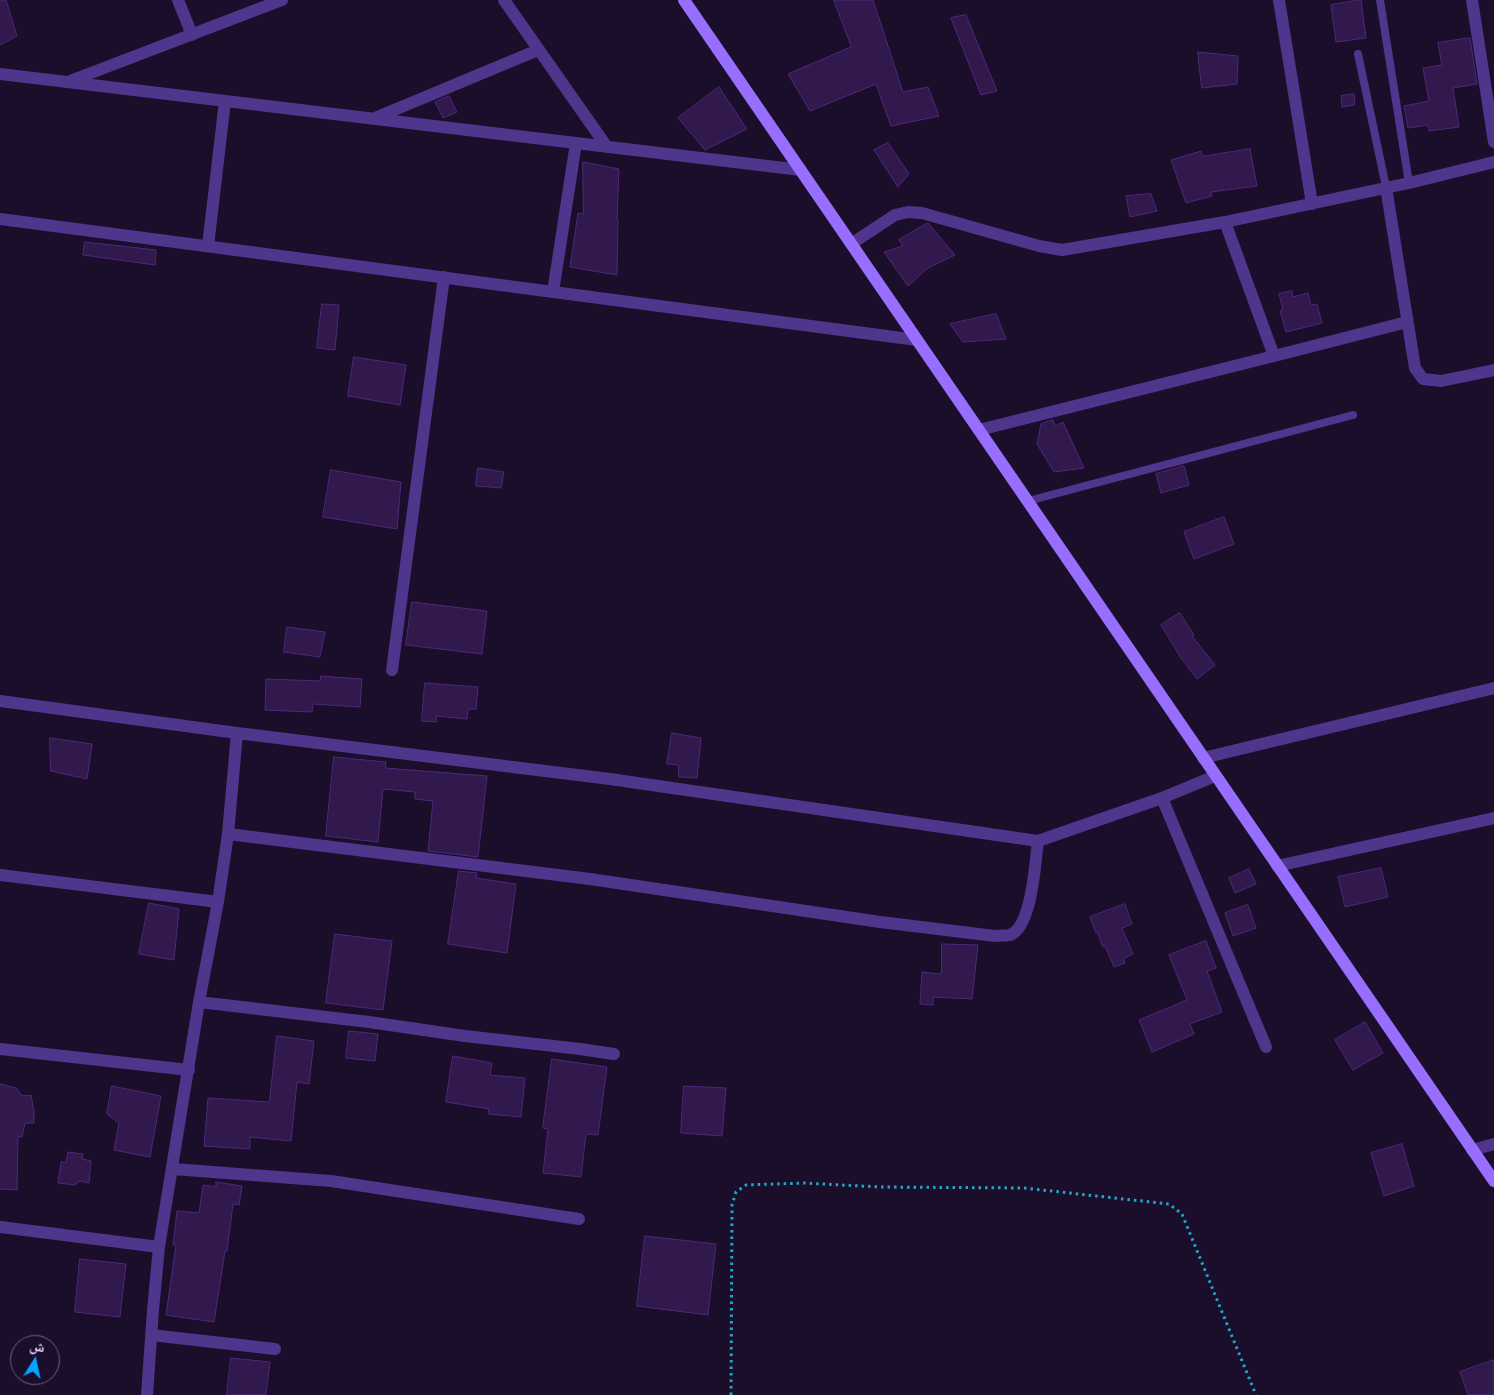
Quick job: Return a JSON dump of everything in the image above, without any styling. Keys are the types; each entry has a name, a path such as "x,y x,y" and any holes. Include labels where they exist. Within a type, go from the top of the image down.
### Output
{"main road":[{"path":"684,0 1494,1181"}],"street":[{"path":"178,0 192,35"},
{"path":"68,82 282,0"},
{"path":"504,0 607,147"},
{"path":"1279,0 1312,204"},
{"path":"1472,0 1494,142"},
{"path":"373,119 538,50"},
{"path":"0,74 801,170"},
{"path":"208,246 225,101"},
{"path":"553,292 576,143"},
{"path":"851,244 895,215 908,212 922,213 1039,246 1062,250 1225,222 1409,183 1494,162"},
{"path":"1386,187 1415,368 1423,379 1441,381 1494,370"},
{"path":"0,219 917,340"},
{"path":"1225,222 1274,356"},
{"path":"392,670 444,277"},
{"path":"979,430 1407,322"},
{"path":"1203,758 1494,688"},
{"path":"0,700 237,733 610,779 1038,841 1162,798 1215,776"},
{"path":"147,1395 159,1247 199,1002 218,902 228,834 237,733"},
{"path":"1162,798 1266,1046"},
{"path":"1277,866 1494,818"},
{"path":"228,834 590,879 880,922 995,936 1010,935 1021,927 1030,899 1038,841"},
{"path":"0,875 218,902"},
{"path":"199,1002 614,1054"},
{"path":"0,1049 188,1070"},
{"path":"1472,1150 1494,1144"},
{"path":"172,1169 331,1181 579,1219"},
{"path":"0,1227 159,1247"},
{"path":"151,1335 275,1349"}],"lane":[{"path":"1380,0 1409,183"},
{"path":"1358,54 1386,187"},
{"path":"1028,501 1352,415"}],"path":[{"path":"731,1395 732,1205 736,1192 746,1185 804,1183 1024,1188 1169,1204 1182,1214 1256,1395"}],"building":[{"path":"0,0 6,0 17,36 0,45"},
{"path":"834,0 873,0 903,92 928,87 939,116 891,126 876,84 810,111 788,74 851,47"},
{"path":"1361,0 1366,38 1336,42 1331,5"},
{"path":"966,15 997,91 981,95 951,18"},
{"path":"1470,38 1477,84 1453,88 1459,127 1429,131 1428,125 1408,128 1404,106 1429,101 1423,68 1442,65 1438,43"},
{"path":"1198,52 1238,56 1237,84 1202,88"},
{"path":"719,87 747,129 705,150 678,118"},
{"path":"1354,94 1355,105 1342,107 1341,96"},
{"path":"449,96 457,112 443,118 435,102"},
{"path":"888,143 909,174 898,187 874,150"},
{"path":"1250,149 1257,186 1211,192 1212,196 1186,203 1171,160 1201,151 1202,156"},
{"path":"583,162 619,169 617,275 570,267 578,213 583,214"},
{"path":"1151,194 1157,211 1130,217 1126,196"},
{"path":"928,223 955,255 928,268 908,286 884,252 903,246 899,240"},
{"path":"85,242 156,250 155,265 83,255"},
{"path":"1292,291 1293,297 1308,293 1311,305 1317,304 1322,323 1286,332 1280,311 1283,310 1279,294"},
{"path":"322,304 339,305 335,350 317,348"},
{"path":"996,314 1006,339 963,342 950,324"},
{"path":"354,357 406,365 400,405 348,396"},
{"path":"1053,420 1055,426 1063,422 1084,468 1054,472 1037,444 1041,424"},
{"path":"1184,466 1189,485 1161,493 1156,474"},
{"path":"478,468 504,472 501,488 476,486"},
{"path":"331,470 401,482 397,529 323,517"},
{"path":"1224,517 1234,544 1194,559 1184,532"},
{"path":"412,602 487,611 482,654 406,645"},
{"path":"1180,613 1194,635 1192,636 1215,665 1197,679 1181,658 1161,625"},
{"path":"287,627 325,632 320,657 284,652"},
{"path":"321,676 362,679 360,707 313,704 312,712 265,710 266,679 320,681"},
{"path":"425,683 478,687 476,709 468,709 467,719 436,716 436,722 422,721"},
{"path":"672,733 701,738 697,778 679,777 678,765 667,764"},
{"path":"50,738 92,744 87,779 51,771"},
{"path":"334,757 386,762 385,768 487,776 478,857 428,851 433,801 415,799 415,792 383,789 378,842 326,836"},
{"path":"1381,868 1388,897 1345,907 1338,877"},
{"path":"1249,869 1256,884 1235,893 1229,878"},
{"path":"459,871 477,873 476,878 516,884 507,953 448,944"},
{"path":"149,903 179,909 174,960 139,954"},
{"path":"1125,904 1132,924 1122,928 1133,954 1123,959 1125,963 1114,967 1105,946 1103,947 1096,933 1090,917"},
{"path":"1248,905 1256,928 1233,936 1225,913"},
{"path":"335,934 392,941 383,1010 326,1003"},
{"path":"1206,941 1216,968 1207,971 1222,1012 1190,1024 1194,1034 1152,1052 1139,1020 1187,1000 1169,955"},
{"path":"942,944 978,945 972,999 933,997 933,1005 920,1004 922,972 941,974"},
{"path":"1365,1022 1383,1053 1353,1070 1335,1040"},
{"path":"349,1031 378,1034 375,1061 346,1058"},
{"path":"277,1036 314,1041 309,1084 297,1082 291,1141 250,1137 250,1149 204,1146 208,1098 269,1102"},
{"path":"453,1056 492,1063 490,1075 525,1078 521,1117 488,1114 489,1109 446,1102"},
{"path":"552,1059 607,1067 598,1135 586,1134 581,1177 543,1173 548,1129 543,1128"},
{"path":"0,1084 16,1088 22,1096 31,1095 34,1111 34,1123 25,1123 22,1137 18,1136 17,1190 0,1189"},
{"path":"112,1086 161,1096 150,1157 114,1150 119,1123 107,1114"},
{"path":"684,1086 726,1088 722,1136 681,1133"},
{"path":"1402,1144 1414,1186 1384,1196 1371,1153"},
{"path":"68,1152 83,1154 82,1159 91,1161 89,1183 80,1181 75,1185 58,1183 61,1162 66,1162"},
{"path":"216,1182 242,1186 239,1205 233,1204 227,1251 225,1251 214,1322 166,1315 176,1245 173,1245 177,1211 199,1213 203,1185 216,1187"},
{"path":"645,1236 716,1244 708,1315 637,1306"},
{"path":"80,1259 126,1264 120,1317 75,1312"},
{"path":"231,1358 270,1362 266,1395 227,1395"},
{"path":"1494,1360 1494,1395 1468,1395 1460,1372"}]}
